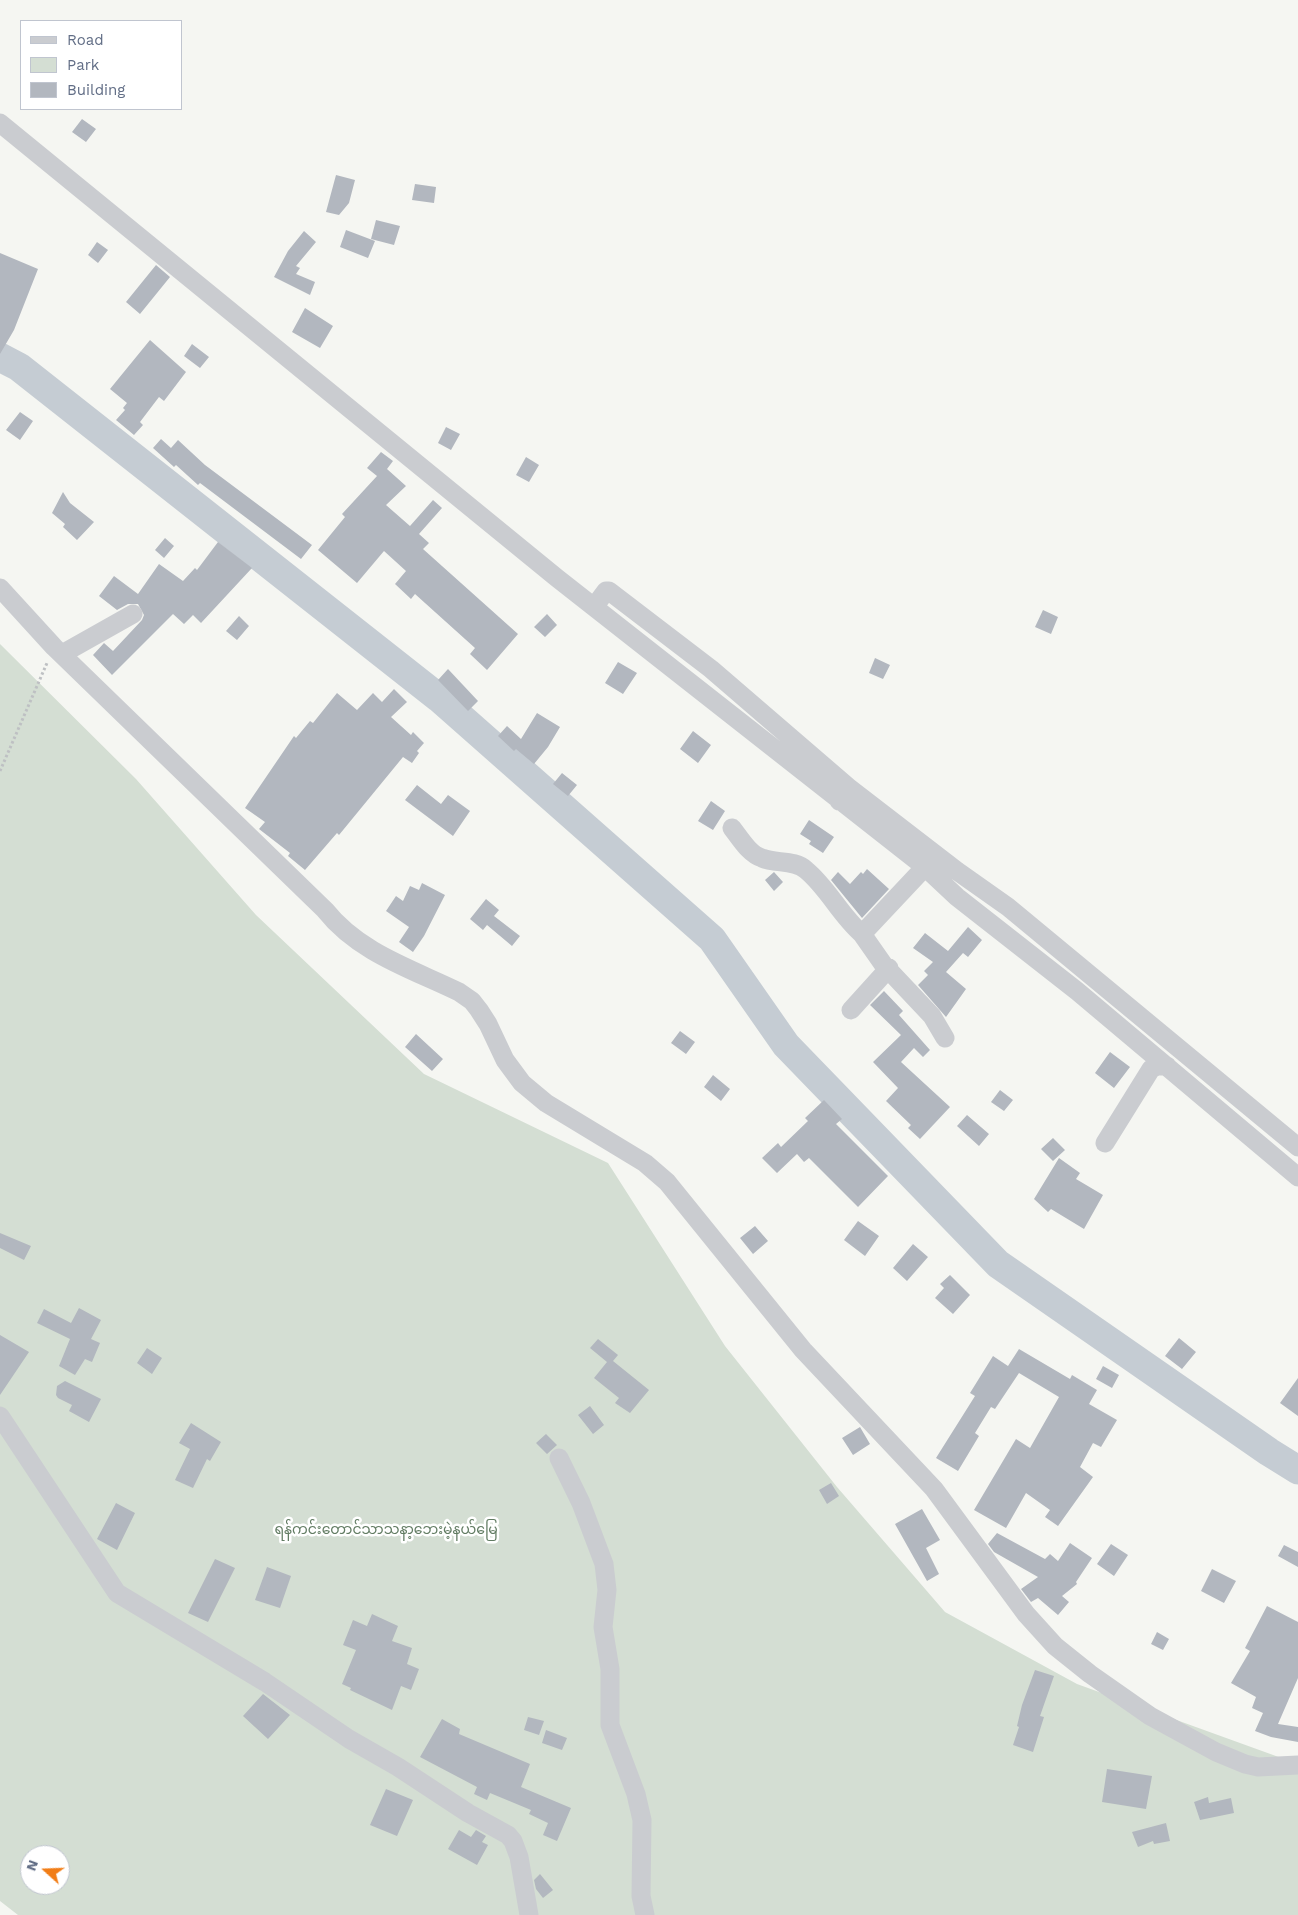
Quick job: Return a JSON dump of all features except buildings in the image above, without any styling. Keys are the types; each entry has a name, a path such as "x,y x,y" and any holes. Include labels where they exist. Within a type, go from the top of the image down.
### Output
{"street":[{"path":"0,124 599,601 952,879 1077,991 1298,1177"},
{"path":"0,588 58,651 325,910 345,933 370,950 460,992 472,1001 488,1024 505,1060 522,1083 546,1103 654,1170 803,1350 934,1489 1026,1614 1056,1646 1090,1674 1150,1716 1216,1752 1245,1764 1258,1767 1298,1765"},
{"path":"58,651 133,614"},
{"path":"844,795 925,867 1008,907 1298,1147"},
{"path":"732,828 747,847 762,859 800,866 806,870 849,922 862,934 883,964 889,968 932,1016 945,1038"},
{"path":"862,934 925,867"},
{"path":"851,1010 889,968"},
{"path":"1105,1142 1152,1069 1157,1066 1167,1066"},
{"path":"0,1416 117,1593 265,1682 348,1739 398,1768 468,1813 508,1835 513,1841 519,1858 529,1915"},
{"path":"559,1458 581,1503 606,1571 607,1590 603,1627 610,1663 610,1724 640,1809 642,1833 641,1896 645,1915"}],"path":[{"path":"0,771 58,651"}],"green space":[{"name":"ရန်ကင်းတောင်သာသနာ့ဘေးမဲ့နယ်မြေ","path":"0,644 136,779 256,915 424,1074 608,1163 725,1346 837,1487 945,1612 1077,1684 1298,1764 1298,1915 18,1915 0,1901"}],"waterway":[{"path":"0,357 19,367 439,698 712,939 786,1045 998,1264 1269,1452 1298,1470"}]}
